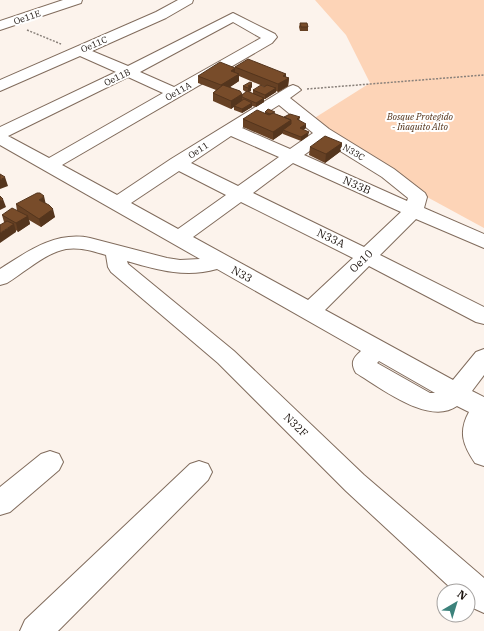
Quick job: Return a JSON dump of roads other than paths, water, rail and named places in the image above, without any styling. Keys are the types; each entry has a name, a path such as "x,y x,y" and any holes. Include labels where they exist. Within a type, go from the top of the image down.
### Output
{"street":[{"name":"Oe11E","path":"0,26 76,0"},
{"name":"Oe11C","path":"0,86 161,15 187,0"},
{"name":"Oe11B","path":"0,133 128,72 233,18"},
{"name":"Oe11A","path":"49,165 269,39 270,37 233,18"},
{"path":"79,50 176,93"},
{"name":"Oe11","path":"118,203 286,94"},
{"name":"N33C","path":"286,94 323,134 388,173 418,196 414,210"},
{"name":"N33B","path":"230,129 484,242"},
{"path":"179,238 323,134"},
{"name":"N33","path":"0,138 377,350 364,362 364,367 424,401 439,403 449,399 455,393"},
{"name":"N33A","path":"177,164 366,256 484,316"},
{"name":"Oe10","path":"309,312 414,210"},
{"path":"0,278 46,250 64,243 89,243 177,267 203,266 219,261"},
{"name":"N32F","path":"115,251 118,267 226,357 355,482 484,598"},
{"path":"484,358 455,393 484,410 477,421 475,428 478,445 484,455"},
{"path":"0,503 50,462"},
{"path":"36,631 199,472"}],"park label":[{"name":"Bosque Protegido - Iñaquito Alto","path":"420,122"}]}
